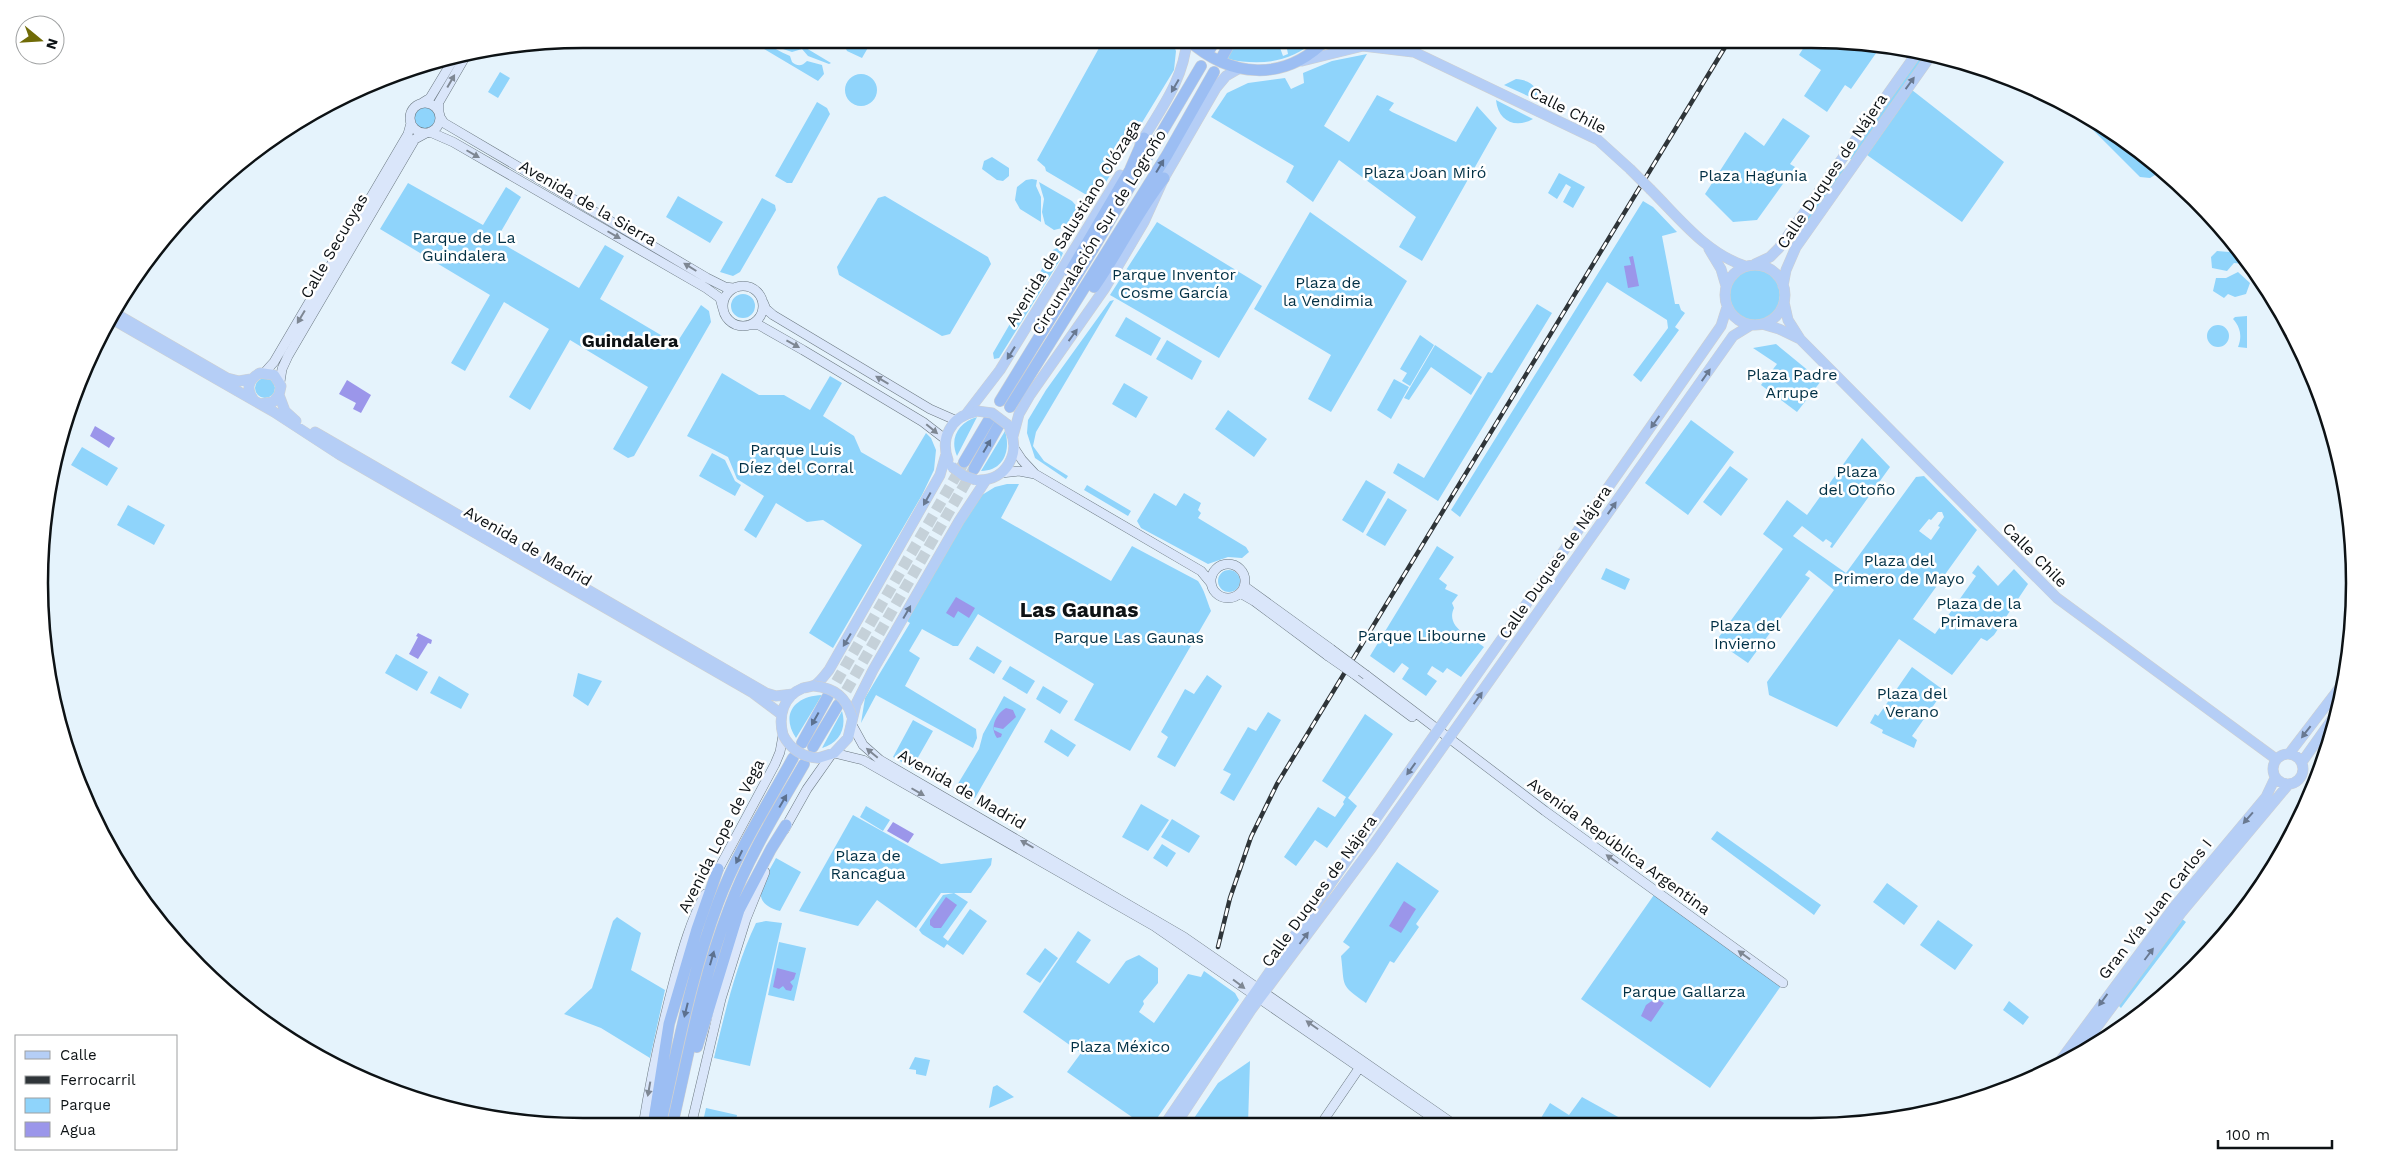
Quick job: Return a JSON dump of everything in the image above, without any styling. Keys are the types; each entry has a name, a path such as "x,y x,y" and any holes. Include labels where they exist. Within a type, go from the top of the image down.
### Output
{"highway":[{"path":"1198,48 1212,59 1238,69 1273,69 1296,62 1316,48"},
{"path":"1222,57 1227,48"},
{"name":"Circunvalación Sur de Logroño","path":"1144,138 1130,170 998,400 1093,249 1201,66"},
{"name":"Circunvalación Sur de Logroño","path":"1010,407 1167,155 1214,72"},
{"path":"1065,320 1088,295 1108,268 1151,195 1164,178"},
{"path":"975,473 999,422"},
{"path":"802,743 828,696"},
{"path":"816,753 838,705"},
{"path":"662,1118 700,953 719,901 744,846 793,758"},
{"path":"674,1118 712,956 729,908 743,874 804,764"},
{"path":"674,1118 739,910 771,849 786,826"},
{"path":"654,1118 669,1024 697,929 718,870"}],"main road":[{"name":"Avenida de Salustiano Olózaga","path":"972,412 1000,370 1179,79 1186,48"},
{"name":"Calle Chile","path":"1296,62 1355,48"},
{"name":"Calle Chile","path":"1380,48 1414,52"},
{"name":"Calle Chile","path":"1408,48 1598,140 1708,246 1728,260 1750,265"},
{"name":"Calle Duques de Nájera","path":"1750,265 1770,257 1779,248 1914,58"},
{"name":"Calle Duques de Nájera","path":"1784,286 1786,270 1796,247 1927,61"},
{"path":"450,65 430,98 414,108 411,113 411,123 417,131 428,133 438,126 439,102 462,62"},
{"path":"1001,473 1010,462 1014,448 1013,436 1019,414 1030,395 1100,295 1144,222 1164,178 1216,88 1226,76 1238,69"},
{"path":"422,103 432,104 439,114"},
{"name":"Avenida de la Sierra","path":"439,114 444,123 624,227 707,278 725,287 733,288"},
{"name":"Calle Secuoyas","path":"265,372 274,362 371,199 408,134 411,123"},
{"name":"Avenida de la Sierra","path":"428,133 447,139 709,290 720,298 723,309"},
{"name":"Calle Secuoyas","path":"280,382 282,369 288,356 366,220 415,139 428,133"},
{"name":"Calle Chile","path":"1708,246 1721,269 1726,286"},
{"path":"1750,265 1773,271 1784,286 1784,302 1777,315 1756,324 1739,321 1727,307 1724,296 1726,286 1732,274 1750,265"},
{"path":"945,439 923,422 759,325 734,324 725,315 723,309 724,297 733,288 740,286 752,288 757,291 766,309 773,315 930,409 956,420"},
{"path":"750,325 762,313 763,302"},
{"name":"Calle Chile","path":"1784,302 1788,320 1800,339 2056,598 2276,760"},
{"name":"Calle Duques de Nájera","path":"1262,994 1439,730 1717,332 1724,319 1727,307"},
{"path":"119,315 227,378 251,379 265,372 274,375 280,382 279,395 273,402 256,402 248,389 251,379"},
{"name":"Avenida de Madrid","path":"116,321 256,402 340,455 753,693 781,714"},
{"name":"Calle Chile","path":"1756,324 1779,329 1800,339"},
{"name":"Calle Duques de Nájera","path":"1262,994 1450,737 1733,336 1756,324"},
{"name":"Avenida de Madrid","path":"279,395 285,411 300,424 763,691 776,696 793,694"},
{"path":"814,686 829,670 940,475 946,454 945,439 948,430 956,420 972,412 992,413 1013,436"},
{"path":"1014,448 1035,474 1197,568 1208,571 1215,570 1224,564 1235,565 1244,573 1242,590 1234,597 1223,597 1214,591 1211,583 1197,568"},
{"path":"946,454 952,467 964,476 975,473 1019,471 1035,474"},
{"path":"693,1118 721,1000 746,919 760,883 786,826 807,788 832,754 844,744 873,670 974,495 975,473"},
{"path":"1211,583 1215,570"},
{"name":"Avenida República Argentina","path":"1242,590 1254,601 1366,674 1545,811 1783,983"},
{"name":"Avenida República Argentina","path":"1330,652 1354,674 1424,725 1439,730"},
{"path":"832,754 816,753 810,757 793,750 783,735 781,714 786,703 793,694 803,688 825,687 835,691 849,707 852,721"},
{"path":"2289,754 2333,697"},
{"name":"Avenida de Madrid","path":"852,721 863,745 880,760 1066,872"},
{"path":"2302,762 2324,731"},
{"name":"Avenida Lope de Vega","path":"645,1118 667,1006 698,907 775,764 780,752 783,735"},
{"name":"Avenida de Madrid","path":"832,754 863,760 1066,872"},
{"path":"2289,754 2296,756 2302,762 2304,770 2302,777 2295,783 2288,785 2281,783 2275,778 2273,771 2276,760 2282,755 2289,754"},
{"name":"Gran Vía Juan Carlos I","path":"2067,1052 2174,907 2266,797 2275,778"},
{"name":"Gran Vía Juan Carlos I","path":"2087,1040 2181,913 2288,785"},
{"path":"1066,872 1184,937 1433,1118"},
{"path":"1262,994 1352,1053 1362,1065 1444,1118"},
{"path":"1169,1118 1262,994"},
{"path":"1180,1118 1262,994"},
{"path":"1326,1118 1362,1065"}],"green space":[{"path":"762,48 773,48 790,56 792,62 796,65 802,65 807,61 822,65 824,74 818,81"},
{"path":"780,48 806,48 831,63 829,64 808,56 802,49 792,52"},
{"path":"846,48 868,48 862,58 847,51"},
{"path":"1099,48 1175,48 1174,70 1095,200 1046,171 1045,167 1037,160"},
{"path":"1233,48 1280,48 1283,56 1288,54 1287,48 1305,48 1286,58 1275,61 1252,62 1227,59"},
{"path":"1803,48 1877,52 1851,89 1845,85 1827,112 1804,96 1821,70 1799,55"},
{"name":"Plaza Joan Miró","path":"1367,54 1324,126 1349,142 1377,95 1394,103 1389,110 1392,112 1456,142 1477,106 1497,128 1422,261 1399,247 1416,217 1339,160 1313,202 1286,182 1294,166 1211,117 1227,93 1248,83 1285,78 1291,89 1304,83 1303,73 1332,61"},
{"path":"1918,59 1924,60 1852,160 1848,157"},
{"path":"500,72 510,78 498,98 488,92"},
{"path":"861,74 873,78 877,90 873,102 861,106 849,102 845,90 849,78"},
{"path":"1516,79 1530,83 1536,89 1541,102 1504,85"},
{"path":"1912,90 2004,162 1962,222 1867,155"},
{"path":"1496,100 1533,119 1520,123 1508,121 1500,113"},
{"path":"817,102 827,108 830,114 792,183 787,183 775,176"},
{"path":"425,104 434,108 438,117 434,126 425,130 416,126 412,117 416,108"},
{"name":"Plaza Hagunia","path":"1783,118 1810,136 1790,164 1795,167 1757,220 1733,222 1705,194 1745,132 1764,146"},
{"path":"2089,126 2136,158 2156,174 2150,178 2140,177"},
{"path":"992,157 1009,168 1009,176 1003,181 997,180 982,169 984,161"},
{"path":"1840,167 1845,170 1795,243 1790,239"},
{"path":"1559,173 1585,187 1573,208 1563,202 1571,187 1566,184 1557,199 1548,193"},
{"path":"1026,180 1037,180 1036,186 1041,197 1041,222 1020,209 1015,200 1017,187"},
{"path":"1039,182 1072,201 1079,209 1080,216 1073,231 1066,227 1054,230 1045,224 1042,212 1044,199"},
{"name":"Parque de La Guindalera","path":"408,183 483,225 506,187 521,197 496,240 579,288 605,245 624,256 600,299 676,344 701,305 709,311 711,322 634,456 628,458 613,449 648,387 570,340 530,410 509,397 549,329 504,302 465,371 451,363 490,295 380,229"},
{"path":"678,196 723,222 710,243 666,217"},
{"path":"885,196 988,257 991,264 950,334 942,336 839,275 837,267 878,198"},
{"path":"762,198 775,205 776,210 740,272 733,276 720,272"},
{"path":"1643,201 1653,207 1677,232 1662,236 1675,304 1679,304 1681,310 1685,313 1675,327 1679,330 1641,382 1633,375 1668,328 1667,320 1607,282 1460,517 1451,510"},
{"name":"Plaza de la Vendimia","path":"1310,212 1407,281 1331,412 1308,399 1331,355 1254,309"},
{"name":"Parque Inventor Cosme García","path":"1157,222 1262,286 1219,358 1110,295"},
{"path":"1057,248 1063,253 1060,260 999,358 994,359 993,353 1053,250"},
{"path":"2217,251 2230,251 2240,264 2234,263 2227,271 2212,268 2211,257"},
{"path":"1754,269 1764,271 1772,277 1778,285 1780,295 1778,305 1772,313 1764,319 1754,321 1744,319 1736,313 1730,305 1728,295 1730,285 1736,277 1744,271"},
{"path":"2238,272 2250,283 2246,294 2235,297 2228,294 2224,298 2213,291 2216,278 2226,278"},
{"path":"743,294 748,295 754,301 754,311 748,317 743,318 738,317 732,311 731,306 732,301 738,295"},
{"path":"1114,300 1036,432 1033,446 1044,461 1068,476 1066,479 1035,458 1027,433 1028,420 1046,390 1110,301"},
{"path":"1537,304 1552,313 1438,501 1393,473 1398,463 1424,478 1488,372 1492,373"},
{"path":"2247,316 2247,348 2238,347 2240,333 2233,319 2235,317"},
{"path":"1126,317 1161,338 1151,356 1115,336"},
{"path":"2218,325 2228,332 2229,336 2222,346 2218,347 2208,340 2207,336 2214,326"},
{"path":"1420,335 1434,345 1410,386 1402,381 1407,373 1400,369"},
{"path":"1167,340 1202,361 1192,380 1156,359"},
{"name":"Plaza Padre Arrupe","path":"1776,344 1821,381 1797,412 1761,385 1777,364 1753,348"},
{"path":"1435,345 1482,377 1471,395 1431,367 1409,400 1404,398"},
{"name":"Parque Luis Díez del Corral","path":"722,373 759,395 784,395 810,410 830,376 842,383 823,416 854,436 861,452 901,475 926,433 931,438 936,450 934,470 922,495 833,648 809,633 862,545 823,520 807,522 776,503 756,538 744,530 764,496 737,479 728,457 687,436"},
{"path":"261,378 269,378 275,384 275,392 269,398 261,398 255,392 255,384"},
{"path":"1394,379 1409,387 1391,419 1377,410"},
{"path":"1124,383 1148,397 1136,418 1112,404"},
{"path":"1228,410 1267,439 1254,457 1215,429"},
{"path":"977,417 957,456 954,443 957,432 965,423"},
{"path":"1691,420 1734,452 1688,515 1645,483"},
{"path":"1005,431 1007,445 1004,458 995,467 981,471"},
{"path":"1862,438 1890,467 1832,548 1830,547 1832,543 1826,539 1823,542 1802,526 1793,536 1846,573 1916,477 1924,476 1977,530 1913,619 1935,634 1976,576 1972,573 1978,565 1998,586 2014,569 2028,584 1994,635 1987,641 1981,638 1952,675 1899,639 1837,727 1769,695 1767,682 1834,590 1809,570 1805,575 1810,578 1748,663 1716,641 1783,549 1763,534 1787,500 1807,515","holes":["1938,512 1942,512 1944,517 1931,540 1919,531 1929,519 1931,520"]},
{"path":"82,447 118,468 107,486 71,465"},
{"path":"712,453 725,460 735,481 741,485 735,496 699,476"},
{"path":"1730,466 1748,479 1721,516 1703,502"},
{"path":"1366,480 1386,492 1363,533 1342,520"},
{"name":"Parque Las Gaunas","path":"1019,484 1001,518 1111,581 1132,546 1198,581 1202,588 1211,611 1130,751 1074,720 1094,684 978,614 958,646 953,646 922,629 909,651 920,658 905,686 976,729 977,738 973,748 876,695 861,723 865,698 910,623 907,621 977,498 995,487"},
{"path":"1087,485 1131,511 1128,516 1084,490"},
{"path":"1154,493 1176,506 1184,493 1201,503 1198,510 1201,513 1198,518 1246,547 1249,552 1242,558 1228,557 1208,564 1141,528 1137,521"},
{"path":"1388,498 1407,510 1385,546 1366,535"},
{"path":"128,505 165,525 154,545 117,525"},
{"name":"Parque Libourne","path":"1437,546 1454,557 1439,579 1447,585 1445,589 1458,595 1452,603 1454,608 1453,621 1460,631 1484,647 1461,677 1447,668 1443,673 1432,666 1427,674 1437,681 1426,696 1402,679 1409,668 1402,663 1394,673 1370,656"},
{"path":"1606,568 1630,579 1625,590 1601,579"},
{"path":"1225,570 1233,570 1240,577 1240,585 1233,592 1225,592 1218,585 1218,577"},
{"path":"977,646 1002,661 994,674 969,659"},
{"path":"396,654 428,672 417,691 385,673"},
{"path":"1010,666 1035,681 1027,694 1002,679"},
{"name":"Plaza del Verano","path":"1912,667 1942,689 1938,699 1912,736 1917,740 1914,748 1882,733 1883,730 1870,723 1875,714 1878,716"},
{"path":"578,673 602,681 588,706 573,696"},
{"path":"1207,675 1222,686 1175,767 1157,757 1168,737 1161,732 1185,689 1194,694"},
{"path":"439,676 469,694 461,709 430,693"},
{"path":"1043,686 1068,701 1060,714 1036,699"},
{"path":"822,695 796,738 791,729 790,721 790,714 793,708 804,699"},
{"path":"1004,696 1026,709 975,798 956,787 979,749 983,734"},
{"path":"842,711 843,724 840,734 833,743 822,748"},
{"path":"1268,712 1281,720 1234,801 1220,793 1231,774 1223,770 1248,727 1256,731"},
{"path":"1365,714 1393,734 1348,798 1357,806 1327,848 1315,840 1296,866 1284,857 1318,807 1335,817 1344,804 1343,802 1346,797 1322,781"},
{"path":"913,720 933,731 912,768 893,757"},
{"path":"1051,729 1076,745 1068,757 1044,742"},
{"path":"1141,804 1169,820 1148,851 1122,837"},
{"path":"866,806 890,820 883,831 860,817"},
{"name":"Plaza de Rancagua","path":"853,815 941,864 992,858 991,865 971,893 941,893 916,928 877,900 858,926 799,911"},
{"path":"1172,819 1200,836 1189,853 1161,837"},
{"path":"1717,831 1821,905 1814,915 1711,839"},
{"path":"1162,844 1176,853 1167,867 1153,858"},
{"path":"776,858 801,872 780,911 763,902 761,896 763,882"},
{"path":"1397,862 1439,891 1416,924 1419,927 1394,963 1390,961 1366,1003 1351,992 1345,984 1341,956 1350,947 1343,942"},
{"path":"1887,883 1918,906 1904,925 1873,902"},
{"name":"Parque Gallarza","path":"1656,892 1783,983 1710,1088 1581,999"},
{"path":"954,893 968,902 943,937 948,941 970,909 987,921 963,955 947,944 944,948 919,930 943,895"},
{"path":"617,917 641,933 631,970 665,990 650,1058 601,1028 564,1014 592,988 613,921"},
{"path":"2182,919 2186,922 2121,1008 2118,1005"},
{"path":"1938,920 1973,945 1955,970 1920,945"},
{"path":"766,921 782,923 750,1066 714,1058 737,972 749,939 756,923"},
{"name":"Plaza México","path":"1078,931 1091,940 1076,962 1109,984 1126,961 1139,955 1158,968 1158,983 1143,1001 1144,1004 1139,1012 1154,1023 1188,974 1201,977 1204,971 1235,993 1239,1000 1157,1118 1133,1118 1067,1072 1081,1053 1023,1012"},
{"path":"779,942 806,948 794,1001 768,995"},
{"path":"1045,948 1058,958 1040,983 1026,974"},
{"path":"2009,1001 2029,1017 2023,1025 2003,1010"},
{"path":"915,1057 930,1060 926,1076 916,1074 916,1070 909,1069"},
{"path":"1250,1061 1248,1118 1194,1118 1218,1083"},
{"path":"997,1085 1014,1097 989,1108 993,1087"},
{"path":"1582,1097 1620,1118 1541,1118 1550,1103 1569,1115"},
{"path":"706,1108 737,1115 736,1118 704,1118"}],"water":[{"path":"1633,256 1639,286 1628,288 1624,266 1631,265 1629,257"},
{"path":"347,380 371,395 361,413 353,409 356,403 339,394"},
{"path":"95,426 115,438 109,448 90,436"},
{"path":"956,597 975,608 969,618 958,611 954,618 946,613"},
{"path":"418,633 432,640 431,644 428,643 418,659 409,654 418,637 416,636"},
{"path":"1006,708 1013,710 1016,717 1003,729 994,727 997,717"},
{"path":"994,730 1002,734 1001,737 997,738"},
{"path":"893,822 914,834 908,843 887,831"},
{"path":"946,897 957,905 941,928 934,928 930,925 930,920"},
{"path":"1404,901 1416,909 1401,933 1389,926"},
{"path":"777,968 796,973 794,979 790,982 793,986 791,991 786,990 783,986 779,989 773,987"},
{"path":"1656,998 1664,1003 1651,1022 1641,1016 1646,1005"}],"tunnel":[{"path":"828,696 963,464"},
{"path":"838,705 973,470"}],"railway":[{"path":"1218,947 1230,898 1251,837 1277,784 1725,48"}],"district":[{"name":"Guindalera","path":"630,340"},
{"name":"Las Gaunas","path":"1079,609"}],"park label":[{"name":"Plaza del Otoño","path":"1857,480"},
{"name":"Plaza del Primero de Mayo","path":"1899,569"},
{"name":"Plaza de la Primavera","path":"1979,612"},
{"name":"Plaza del Invierno","path":"1745,634"}]}
